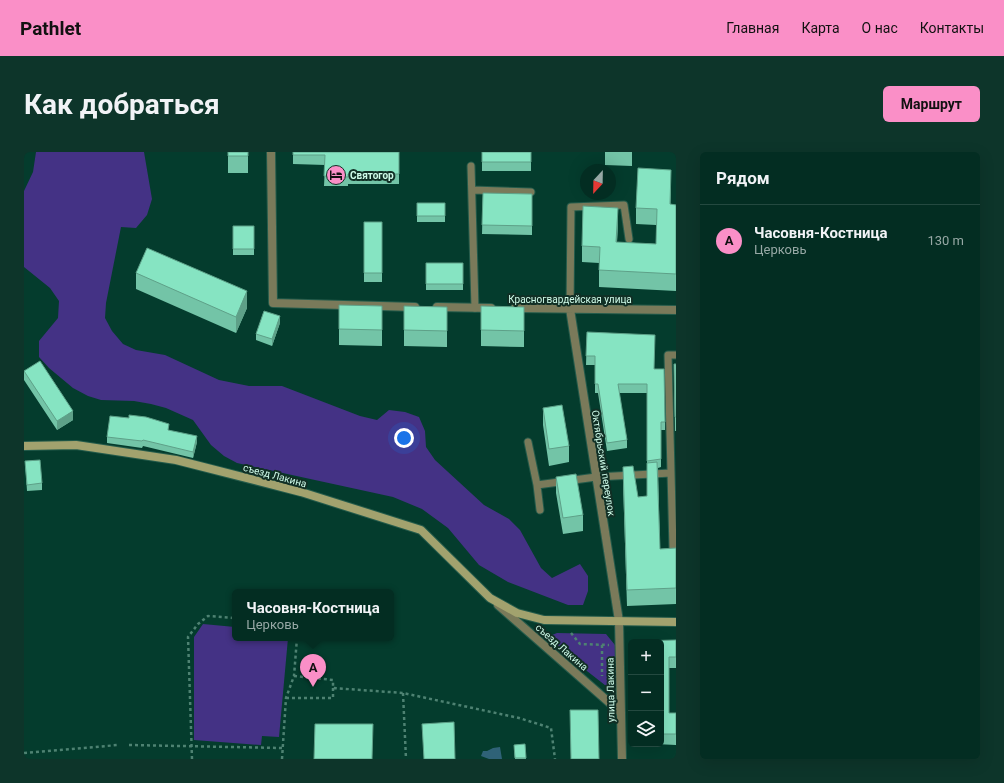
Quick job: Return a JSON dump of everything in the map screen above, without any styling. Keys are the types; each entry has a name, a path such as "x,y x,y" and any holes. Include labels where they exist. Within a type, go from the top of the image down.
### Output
{"street":[{"name":"Красногвардейская улица","path":"271,152 273,303 475,308 676,310"},
{"name":"Октябрьский переулок","path":"570,309 619,621"},
{"name":"съезд Лакина","path":"24,446 76,445 176,460 302,492 421,530 490,598 620,712"},
{"name":"съезд Лакина","path":"490,598 517,613 544,620 676,622"},
{"name":"улица Лакина","path":"619,621 622,759"}],"lane":[{"path":"471,166 475,308"},
{"path":"472,190 531,192"},
{"path":"570,309 571,207 624,205 629,239"},
{"path":"676,355 668,355 673,550 676,550"},
{"path":"528,442 537,485 540,510"},
{"path":"537,485 596,477 671,473"}],"path":[{"path":"192,759 188,637 198,624 208,616 232,618"},
{"path":"571,634 580,644 615,645"},
{"path":"282,759 286,698 294,676 297,641"},
{"path":"602,645 602,676"},
{"path":"286,698 333,698 334,680 294,676"},
{"path":"333,688 403,693 519,718 551,728 555,759"},
{"path":"403,693 406,759"},
{"path":"24,753 118,745"},
{"path":"129,745 282,748"}],"shaded area":[{"path":"36,152 144,152 152,199 147,215 136,228 121,227 106,303 105,318 112,331 123,344 136,350 165,355 219,380 249,386 282,386 360,416 377,420 389,410 405,412 419,417 425,431 426,447 435,460 484,505 509,519 520,530 541,568 552,578 580,564 588,576 588,591 583,605 568,605 508,582 479,565 448,528 422,509 393,497 237,463 224,456 211,445 193,420 166,408 151,404 134,401 101,400 88,396 73,388 49,368 39,357 39,341 58,318 59,301 50,288 24,267 24,191 33,172"},
{"path":"203,624 232,627 232,641 288,641 279,737 262,736 261,745 194,740 194,637"},
{"path":"557,633 606,634 615,645 615,688 610,689 551,643 552,635"}],"water":[{"path":"500,747 502,759 489,759 481,756 483,751"}],"building":[{"path":"228,152 248,152 248,156 228,156"},
{"path":"293,152 399,152 399,174 348,174 348,177 324,176 325,155 293,155"},
{"path":"482,152 531,152 531,162 482,162"},
{"path":"638,168 671,170 670,204 676,205 676,274 599,270 600,247 582,246 583,206 618,208 616,242 656,244 657,209 636,208"},
{"path":"483,193 532,194 532,226 482,225"},
{"path":"417,203 445,203 445,216 417,216"},
{"path":"364,222 382,222 382,273 364,273"},
{"path":"233,226 254,226 254,249 233,249"},
{"path":"147,248 247,291 236,317 136,273"},
{"path":"426,263 463,263 463,284 426,284"},
{"path":"339,305 382,306 382,330 339,329"},
{"path":"404,306 447,307 447,331 404,330"},
{"path":"481,306 524,307 524,331 481,330"},
{"path":"264,311 280,316 272,339 256,334"},
{"path":"587,332 655,335 654,369 664,369 665,422 661,422 661,459 647,461 647,384 618,384 627,440 607,443 598,384 595,384 595,356 586,356"},
{"path":"40,361 73,411 57,421 24,371"},
{"path":"674,364 676,364 676,417 675,417"},
{"path":"562,405 569,446 549,449 543,408"},
{"path":"129,415 146,417 169,424 168,430 197,436 193,452 143,440 107,437 110,416 129,418"},
{"path":"40,460 42,483 27,485 25,461"},
{"path":"657,462 660,549 676,548 676,588 627,590 623,467 633,466 638,497 647,496 647,463"},
{"path":"576,474 583,515 563,518 556,477"},
{"path":"664,640 676,640 676,657 669,657 669,713 676,713 676,734 664,734"},
{"path":"570,710 598,710 599,759 571,759"},
{"path":"454,722 455,759 424,759 422,724"},
{"path":"315,724 373,724 372,759 314,759"},
{"path":"525,744 526,758 515,758 514,745"}],"place":[{"name":"Святогор","path":"336,175"},
{"name":"Часовня-Костница","path":"313,687"}]}
